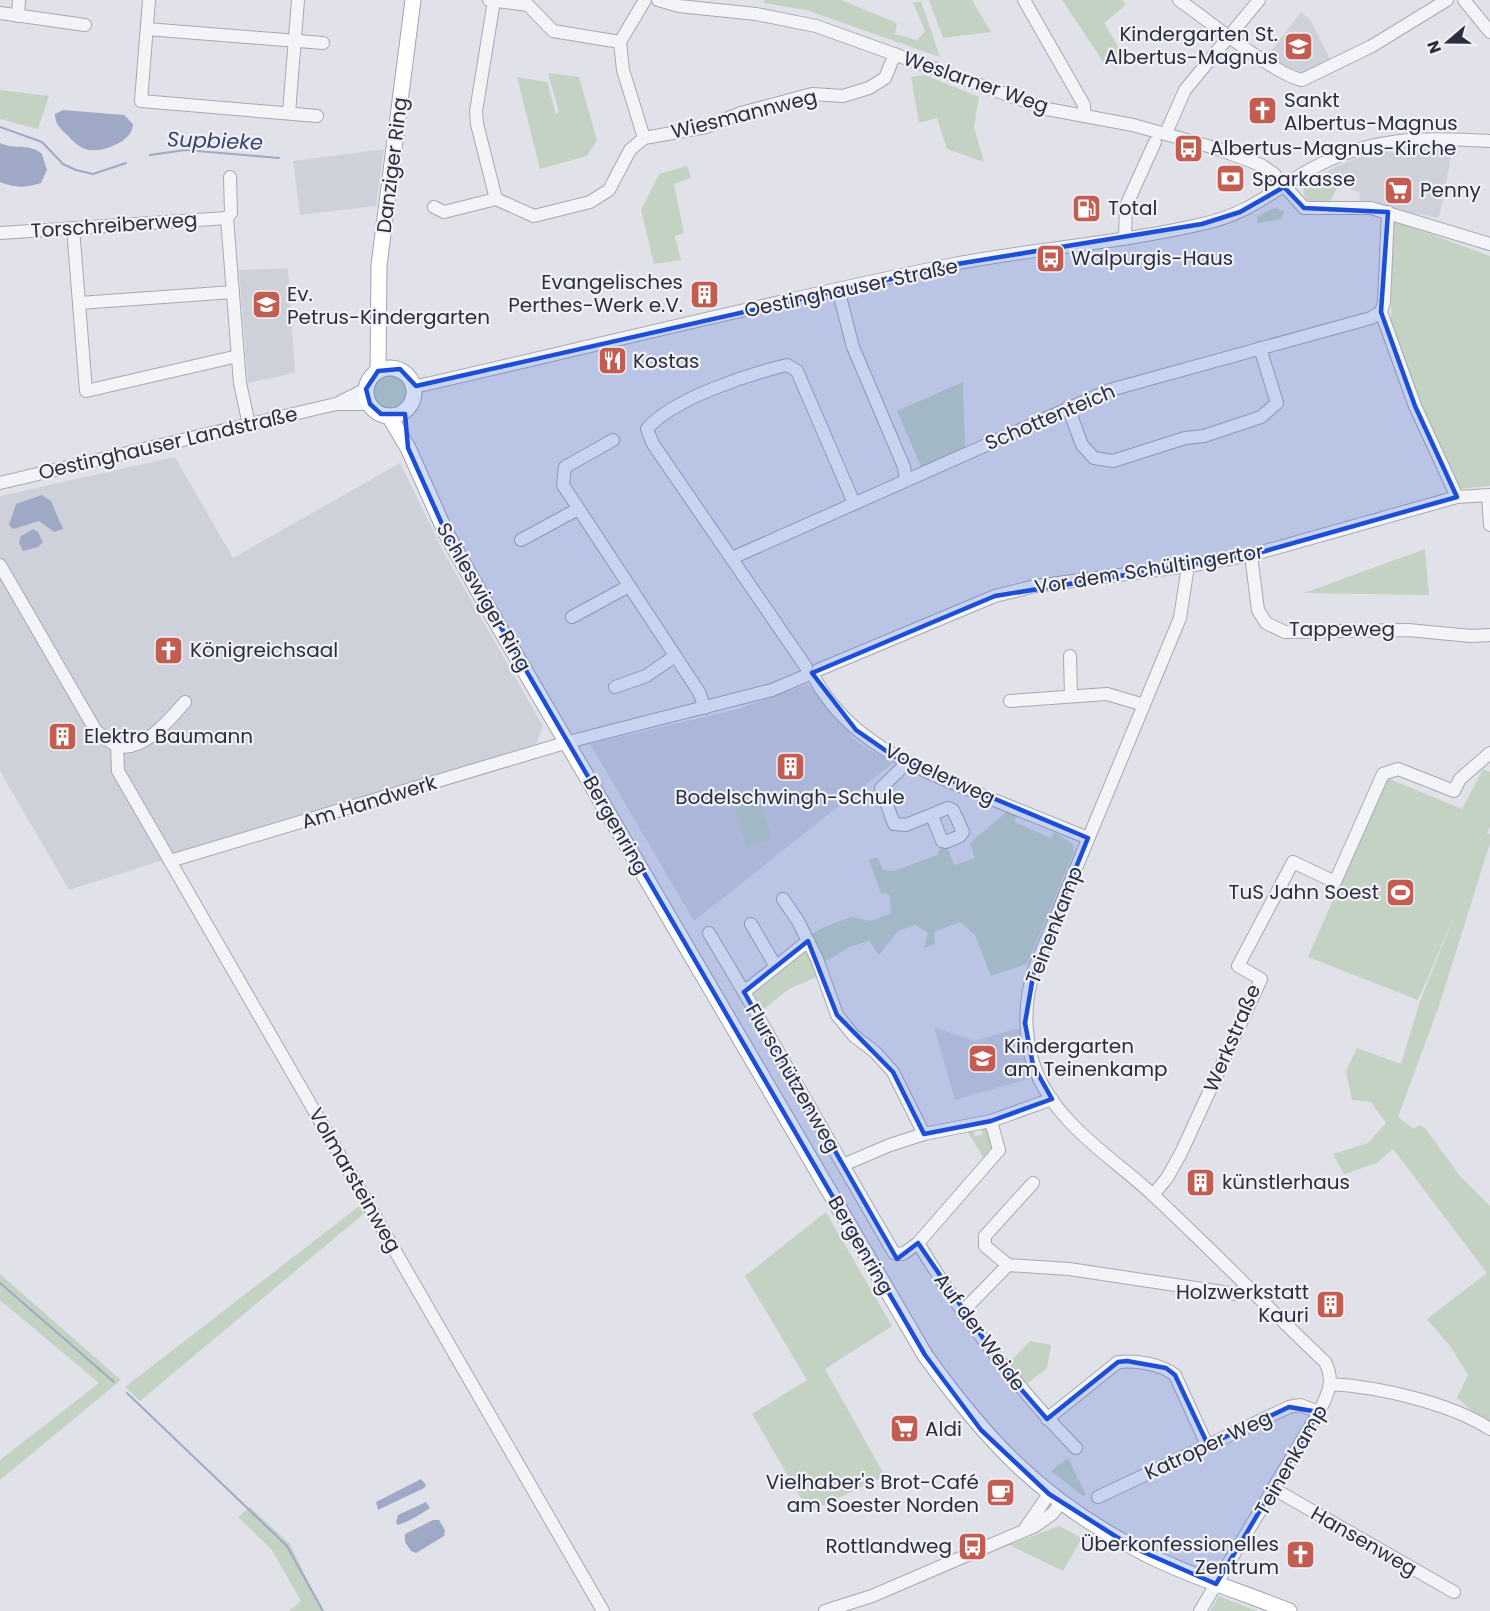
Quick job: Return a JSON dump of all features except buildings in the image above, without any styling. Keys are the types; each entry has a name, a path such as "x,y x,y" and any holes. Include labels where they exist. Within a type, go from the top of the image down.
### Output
{"main road":[{"name":"Danziger Ring","path":"385,369 378,330 380,265 413,0"},
{"path":"385,369 406,374 414,387 414,396 404,411 388,416 375,410 368,397 372,376 385,369"},
{"name":"Schleswiger Ring","path":"404,411 408,448"},
{"name":"Schleswiger Ring","path":"388,416 408,448 446,533 568,742"},
{"name":"Bergenring","path":"568,742 925,1355 981,1430 1013,1464 1055,1499 1134,1548 1216,1584 1288,1611"}],"street":[{"path":"18,16 19,0"},
{"path":"149,0 141,101 317,116"},
{"path":"289,113 298,0"},
{"path":"644,138 623,69 620,42 645,0"},
{"name":"Weslarner Weg","path":"658,0 679,6 756,14 806,23 1047,109 1166,133 1261,165 1274,174 1304,208 1357,207 1388,212 1490,244"},
{"path":"1024,0 1084,105 1084,116"},
{"path":"1179,0 1292,78 1302,80 1371,46 1447,0"},
{"path":"1166,133 1185,90 1258,0"},
{"path":"1464,0 1490,32"},
{"path":"434,207 444,212 496,199 477,124 476,111 491,1 528,5 553,31 620,42"},
{"path":"0,13 85,25"},
{"path":"147,29 323,43"},
{"name":"Wiesmannweg","path":"496,199 534,216 590,202 609,190 630,150 644,138 706,128 741,113 812,94 843,96 869,88 885,78 895,54"},
{"name":"Oestinghauser Straße","path":"414,387 838,289 957,264 1222,219 1256,205 1309,170 1344,152 1391,140 1432,138 1490,141"},
{"path":"1125,237 1126,206 1155,142"},
{"path":"230,177 231,213 228,218 233,292 240,383 249,425"},
{"path":"1388,212 1384,302 1381,312 1415,406 1456,497"},
{"name":"Torschreiberweg","path":"0,233 228,218"},
{"path":"73,228 86,391 238,356"},
{"path":"838,289 853,347 904,467 906,480"},
{"path":"79,303 233,292"},
{"name":"Schottenteich","path":"732,558 1068,407 1131,384 1371,318 1381,312"},
{"path":"1068,407 1082,445 1094,458 1113,460 1185,438 1204,436 1261,417 1277,403 1260,348"},
{"name":"Vogelerweg","path":"854,503 797,371 787,365 717,387 656,418 647,429 653,444 811,673 823,694 856,730 907,763 1088,838"},
{"name":"Oestinghauser Landstraße","path":"0,483 368,397"},
{"path":"613,440 565,467 563,485 699,692 705,708"},
{"path":"1489,495 1490,525"},
{"name":"Vor dem Schültingertor","path":"568,742 772,690 995,596 1085,578 1188,567 1251,555 1456,497 1489,495"},
{"path":"521,540 578,509"},
{"name":"Tappeweg","path":"1251,555 1258,610 1266,623 1285,632 1408,630 1471,636 1490,635"},
{"path":"0,565 96,731 117,746 136,744 165,726 185,702"},
{"name":"Teinenkamp","path":"1188,567 1180,618 1034,971 1024,1023 1033,1065 1067,1120 1153,1195 1325,1362 1330,1372 1331,1384 1319,1412 1200,1611"},
{"path":"572,617 629,586"},
{"path":"615,687 646,676 675,656"},
{"path":"1070,656 1071,696"},
{"path":"1010,701 1107,694 1144,705"},
{"name":"Am Handwerk","path":"170,861 568,742"},
{"name":"Volmarsteinweg","path":"117,746 118,771 603,1611"},
{"name":"Werkstraße","path":"1153,1195 1167,1178 1181,1153 1261,979 1238,966 1293,862 1335,882 1383,774 1398,769 1454,791 1460,779 1490,753"},
{"path":"907,763 881,788 894,824 906,825 932,816"},
{"path":"783,899 817,959 837,1015 854,1036 875,1052 893,1072 924,1134"},
{"path":"752,924 775,965"},
{"name":"Flurschützenweg","path":"709,933 894,1253 903,1254 918,1242"},
{"name":"Flurschützenweg","path":"744,992 808,941"},
{"path":"843,1165 890,1145 924,1134 991,1121 1052,1099"},
{"path":"918,1242 999,1150 991,1121"},
{"path":"1033,1183 985,1236 985,1246 1008,1265 1069,1269 1236,1294 1247,1288"},
{"name":"Auf der Weide","path":"918,1242 1007,1373 1076,1448"},
{"path":"963,1311 1008,1265"},
{"path":"1047,1419 1118,1362 1127,1361 1166,1368 1175,1375 1207,1445"},
{"path":"1331,1384 1363,1388 1456,1410 1490,1429"},
{"name":"Katroper Weg","path":"1098,1497 1289,1407 1300,1405 1319,1412"},
{"name":"Hansenweg","path":"1274,1489 1454,1592"},
{"path":"825,1611 860,1606 1021,1532 1055,1499"}],"highlighted area":[{"path":"1284,187 1304,208 1388,212 1381,312 1415,406 1457,497 1251,555 995,596 812,673 856,730 895,757 1088,838 1034,971 1025,1023 1033,1065 1052,1099 991,1121 924,1134 893,1072 837,1015 808,941 744,992 897,1259 918,1243 1007,1373 1047,1419 1118,1362 1127,1361 1166,1368 1175,1375 1208,1445 1289,1407 1319,1412 1216,1584 1134,1548 1049,1494 981,1430 925,1355 446,533 408,448 405,414 381,414 370,404 366,389 378,371 400,369 416,386 957,264 1202,224 1240,212"}],"shaded area":[{"name":"Kindergarten St. Albertus-Magnus","path":"1301,12 1311,21 1331,61 1303,74 1294,73 1268,55"},
{"path":"1453,147 1439,218 1359,203 1360,193 1318,177 1337,166 1375,151 1394,148"},
{"path":"384,149 376,206 300,215 293,161"},
{"name":"Ev. Petrus-Kindergarten","path":"288,268 295,373 248,383 239,270"},
{"path":"175,457 233,558 400,463 444,553 543,726 536,745 69,890 0,771 0,496"},
{"path":"808,684 857,742 893,763 694,921 590,744 738,709"},
{"name":"Kindergarten am Teinenkamp","path":"934,1027 974,1041 1019,1028 1031,1078 955,1100"}],"green space":[{"path":"764,0 841,0 897,23 895,34 917,40 925,31 913,3 921,1 940,57 806,10 764,3"},
{"path":"929,0 972,0 991,32 943,38"},
{"path":"1062,0 1122,0 1126,5 1104,23 1123,55 1106,66"},
{"path":"548,73 579,77 597,140 587,156 540,169 517,77 547,82 556,114 559,112"},
{"path":"925,75 979,97 974,127 984,162 947,149 937,118 919,123 911,77"},
{"path":"0,90 49,96 38,129 0,119"},
{"path":"687,166 691,178 674,184 684,233 675,236 681,260 654,264 641,210 659,174"},
{"path":"1321,183 1337,188 1331,200 1315,205 1306,198 1304,188 1308,184 1317,188"},
{"path":"1274,208 1285,211 1281,219 1258,223 1257,216"},
{"path":"1392,220 1490,256 1490,486 1458,489 1412,384 1391,325"},
{"path":"390,372 403,378 409,391 403,404 390,410 377,404 371,391 377,378"},
{"path":"963,382 965,447 921,467 897,411"},
{"path":"1425,549 1429,595 1304,593"},
{"path":"1483,769 1490,772 1490,826 1487,833 1490,834 1490,843 1440,1003 1398,1117 1414,1129 1419,1125 1425,1128 1460,1176 1490,1206 1490,1426 1457,1398 1468,1375 1450,1346 1427,1319 1487,1273 1393,1149 1377,1163 1344,1174 1333,1154 1368,1143 1386,1123 1371,1102 1352,1100 1346,1071 1357,1048 1401,1064 1420,1001 1456,912 1418,1000 1308,957 1387,778 1462,809"},
{"path":"760,801 772,838 747,847 735,809"},
{"path":"1006,812 1017,816 1014,822 1051,838 1054,832 1073,844 1074,852 1027,964 991,976 975,935 960,922 934,932 935,944 924,948 928,933 915,925 898,931 879,955 869,941 850,947 821,964 809,936 824,927 851,917 871,921 891,913 890,895 881,893 869,860 877,857 883,870 894,871 937,855 941,845 946,844 954,865 975,858 970,843"},
{"path":"806,950 819,976 789,989 760,1012 751,996 751,990"},
{"path":"981,1128 987,1128 994,1150 985,1160 967,1131 973,1130 975,1136 982,1135"},
{"path":"362,1204 367,1211 140,1401 125,1387"},
{"path":"826,1212 892,1326 825,1369 885,1476 809,1512 752,1414 807,1380 745,1276"},
{"path":"0,1274 121,1380 0,1480 0,1460 99,1383 0,1300"},
{"path":"1030,1341 1051,1345 1047,1368 1023,1387 1006,1366"},
{"path":"1068,1458 1086,1495 1083,1496 1051,1471"},
{"path":"250,1507 290,1544 322,1611 289,1611 301,1601 272,1550 238,1517"},
{"path":"1059,1526 1082,1538 1063,1571 1009,1545"},
{"path":"1219,1596 1257,1611 1210,1611"}],"water":[{"path":"63,110 124,115 133,124 132,130 123,140 110,147 85,149 74,142 58,125 55,114"},
{"path":"0,143 33,149 42,154 47,170 41,183 20,187 0,182"},
{"path":"42,495 51,501 63,529 54,532 39,521 13,529 9,525 16,504"},
{"path":"33,529 38,532 43,542 38,547 23,551 19,542 21,536"},
{"path":"421,1479 426,1485 424,1488 378,1510 376,1502"},
{"path":"426,1502 430,1508 406,1522 398,1525 396,1523 398,1515"},
{"path":"433,1520 439,1520 445,1530 444,1536 416,1553 411,1551 405,1542 405,1534"}],"waterway":[{"name":"Supbieke","path":"0,127 42,142 63,164 76,170 93,174 126,163"},
{"name":"Supbieke","path":"150,155 185,150 279,158"},
{"path":"0,1283 114,1382"},
{"path":"127,1393 287,1546 323,1611"}],"place":[{"name":"Kindergarten St. Albertus-Magnus","path":"1299,46"},
{"name":"Sankt Albertus-Magnus","path":"1263,111"},
{"name":"Albertus-Magnus-Kirche","path":"1189,148"},
{"name":"Sparkasse","path":"1231,179"},
{"name":"Penny","path":"1399,190"},
{"name":"Total","path":"1087,208"},
{"name":"Walpurgis-Haus","path":"1050,258"},
{"name":"Evangelisches Perthes-Werk e.V.","path":"704,294"},
{"name":"Ev. Petrus-Kindergarten","path":"266,305"},
{"name":"Kostas","path":"612,361"},
{"name":"Königreichsaal","path":"169,650"},
{"name":"Elektro Baumann","path":"63,736"},
{"name":"Bodelschwingh-Schule","path":"790,766"},
{"name":"TuS Jahn Soest","path":"1400,892"},
{"name":"Kindergarten am Teinenkamp","path":"983,1058"},
{"name":"künstlerhaus","path":"1201,1182"},
{"name":"Holzwerkstatt Kauri","path":"1330,1304"},
{"name":"Aldi","path":"904,1429"},
{"name":"Vielhaber's Brot-Café am Soester Norden","path":"1000,1493"},
{"name":"Rottlandweg","path":"973,1546"},
{"name":"Überkonfessionelles Zentrum","path":"1300,1555"}]}
